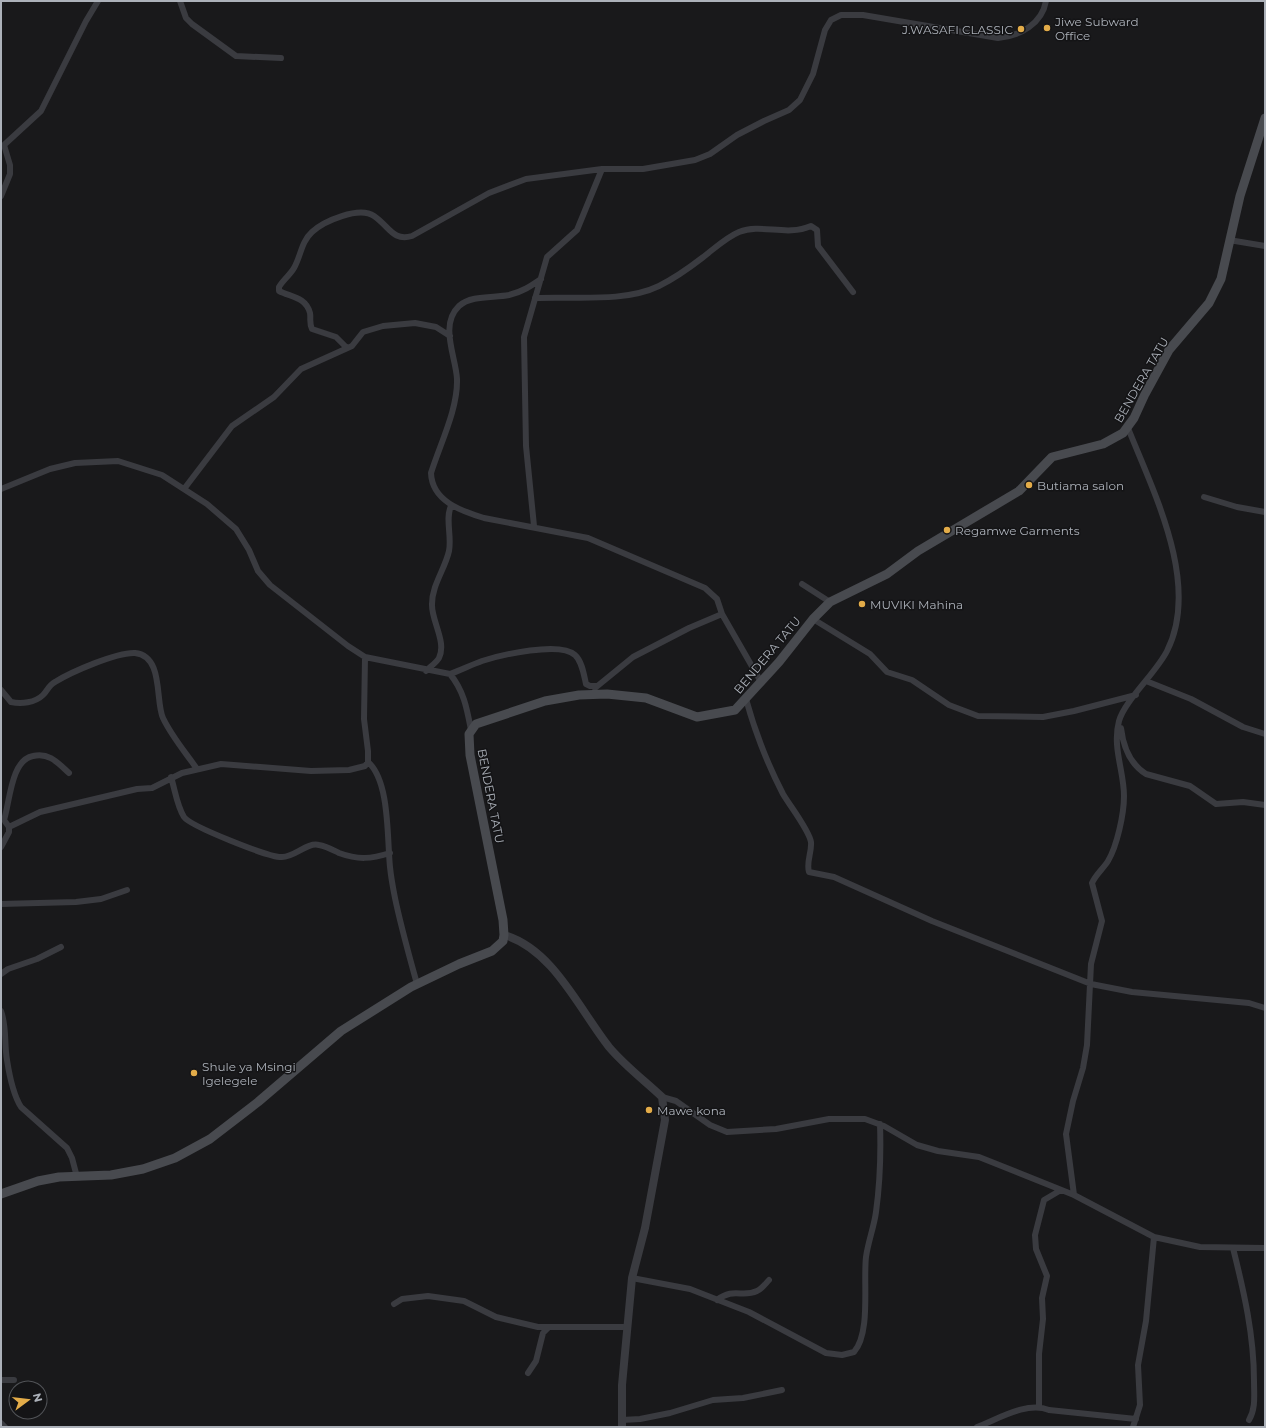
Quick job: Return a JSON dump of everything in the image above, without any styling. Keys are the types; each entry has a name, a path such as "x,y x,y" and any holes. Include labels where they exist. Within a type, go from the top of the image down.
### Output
{"main road":[{"name":"BENDERA TATU","path":"504,935 498,890 470,756 469,739 471,730 476,724 545,701 595,690 646,698 697,717 735,710 761,682 813,619 830,602 887,574 918,551 953,532 982,512 1022,489 1052,457 1103,444 1119,436 1128,428 1169,350 1208,303 1216,291 1221,278 1240,196 1265,118"},
{"path":"1,1194 38,1181 77,1176 112,1175 143,1169 175,1158 210,1139 270,1092 341,1032 417,984 459,964 492,951 503,941 504,935"}],"street":[{"path":"1,196 10,174 10,165 4,145 41,111 86,21 98,1"},
{"path":"180,1 186,18 192,24 236,56 281,58"},
{"path":"347,348 336,337 312,329 309,311 306,305 300,299 279,291 279,287 294,267 302,245 312,232 344,215 364,213 374,216 397,236 404,239 489,193 526,179 602,170 643,169 695,160 710,154 737,135 789,110 800,100 807,89 822,48 825,30 831,20 841,15 863,15 998,38 1013,36 1036,22 1044,11 1046,1"},
{"path":"534,526 526,446 524,337 547,257 577,230 602,170"},
{"path":"535,298 624,295 642,292 665,282 697,262 728,238 740,232 752,229 792,232 811,226 818,230 818,246 853,292"},
{"path":"1229,240 1265,246"},
{"path":"541,279 529,288 520,292 470,300 460,305 452,319 450,336 456,367 457,390 431,473 431,482 436,491 451,506 484,518 534,526 588,538 697,583 710,591 717,599 722,614 761,682"},
{"path":"184,489 232,426 274,398 301,369 347,348 357,342 363,332 400,324 426,324 436,327 450,336"},
{"path":"1074,1195 1066,1134 1086,1056 1091,964 1102,921 1092,883 1113,851 1124,797 1117,741 1119,720 1167,652 1175,632 1178,590 1176,563 1164,518 1128,428"},
{"path":"1,489 50,469 75,463 118,461 162,475 207,504 236,530 250,550 258,571 270,585 365,657 426,671 450,674 482,661 534,649 570,651 577,656 586,684 595,690 633,657 689,628 722,614"},
{"path":"1204,497 1237,507 1265,512"},
{"path":"426,671 439,658 441,647 432,604 439,575 449,551 451,537 449,511 451,506"},
{"path":"802,584 830,602"},
{"path":"813,619 870,654 887,672 912,680 949,705 978,716 1043,717 1074,711 1136,695"},
{"path":"1,690 11,702 20,704 33,701 42,696 56,681 86,667 126,654 135,653 142,655 149,661 156,673 162,717 197,769"},
{"path":"365,657 364,719 368,762 374,767 381,784 388,827 390,866 395,898 417,984"},
{"path":"450,674 459,685 466,702 471,730"},
{"path":"1146,681 1191,699 1243,727 1265,734"},
{"path":"746,699 754,730 767,760 781,790 811,842 807,865 809,872 834,877 932,921 1091,984 1132,992 1248,1003 1265,1008"},
{"path":"1119,720 1122,740 1129,755 1146,774 1190,786 1216,804 1243,802 1265,805"},
{"path":"10,827 3,819 16,770 21,761 26,757 44,755 55,760 70,773"},
{"path":"1,847 10,827 40,812 137,789 152,788 160,785 171,777 197,769 222,764 311,771 349,770 365,766 368,762"},
{"path":"171,777 179,807 188,822 243,846 283,857 304,850 311,845 319,845 362,859 374,858 390,853"},
{"path":"1,904 76,902 100,899 127,890"},
{"path":"504,935 525,943 551,967 570,990 583,1012 609,1047 625,1065 662,1097 676,1101 710,1125 727,1132 776,1129 829,1119 865,1119 880,1124 917,1145 938,1151 979,1157 1074,1195 1154,1237 1200,1247 1265,1248"},
{"path":"1,974 8,969 37,959 61,947"},
{"path":"1,1011 6,1025 7,1060 17,1101 21,1107 67,1148 72,1158 77,1176"},
{"path":"662,1097 665,1120 645,1228 632,1278 622,1385 622,1423 670,1413 713,1400 743,1398 782,1390"},
{"path":"632,1278 690,1289 749,1312 813,1348 826,1353 842,1355 854,1352 858,1348 865,1316 866,1259 876,1212 881,1142 880,1124"},
{"path":"1039,1406 1040,1354 1043,1319 1042,1298 1047,1276 1036,1249 1035,1236 1044,1200 1061,1190"},
{"path":"1134,1427 1140,1405 1138,1365 1146,1321 1154,1237"},
{"path":"1233,1248 1245,1297 1253,1345 1254,1407 1248,1420"},
{"path":"717,1300 732,1292 751,1293 758,1290 769,1280"},
{"path":"394,1304 402,1299 415,1297 459,1300 471,1304 496,1318 518,1324 548,1328 627,1326"},
{"path":"528,1373 536,1361 543,1333 548,1328"},
{"path":"977,1427 1014,1412 1039,1406 1049,1410 1136,1419"},
{"path":"1,1423 5,1427"}],"place":[{"name":"Jiwe Subward Office","path":"1047,28"},
{"name":"J.WASAFI CLASSIC","path":"1021,29"},
{"name":"Butiama salon","path":"1029,485"},
{"name":"Regamwe Garments","path":"947,530"},
{"name":"MUVIKI Mahina","path":"862,604"},
{"name":"Shule ya Msingi Igelegele","path":"194,1073"},
{"name":"Mawe kona","path":"649,1110"}]}
